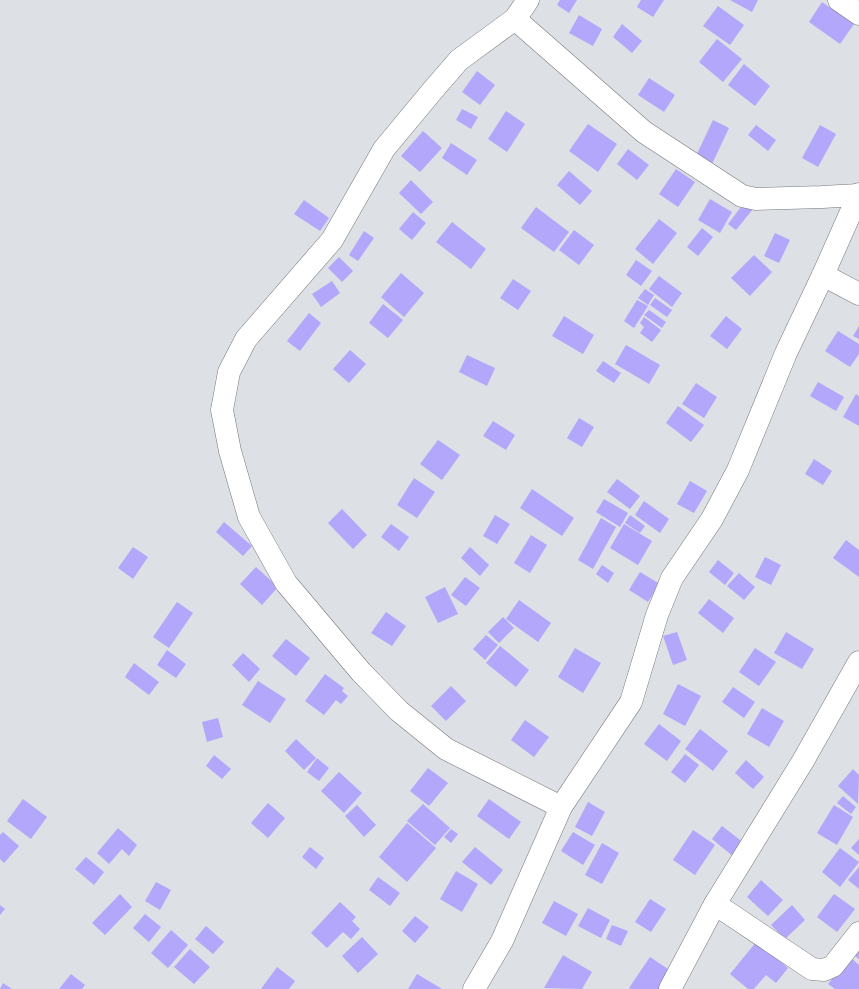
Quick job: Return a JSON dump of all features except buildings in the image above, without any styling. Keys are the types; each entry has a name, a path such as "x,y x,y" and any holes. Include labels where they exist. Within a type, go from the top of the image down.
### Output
{"street":[{"path":"528,0 515,19 460,60 384,149 332,240 246,338 229,372 222,410 230,451 249,517 286,583 361,672 399,711 446,749 561,808"},
{"path":"839,0 859,14"},
{"path":"474,989 502,941 561,808 632,702 657,615 672,578 712,519 738,470 786,353 859,194 822,197 756,199 742,196 644,132 515,19"},
{"path":"823,275 859,294"},
{"path":"670,989 715,904 803,761 859,662"},
{"path":"715,904 812,969 824,970 833,966 859,933"}]}
